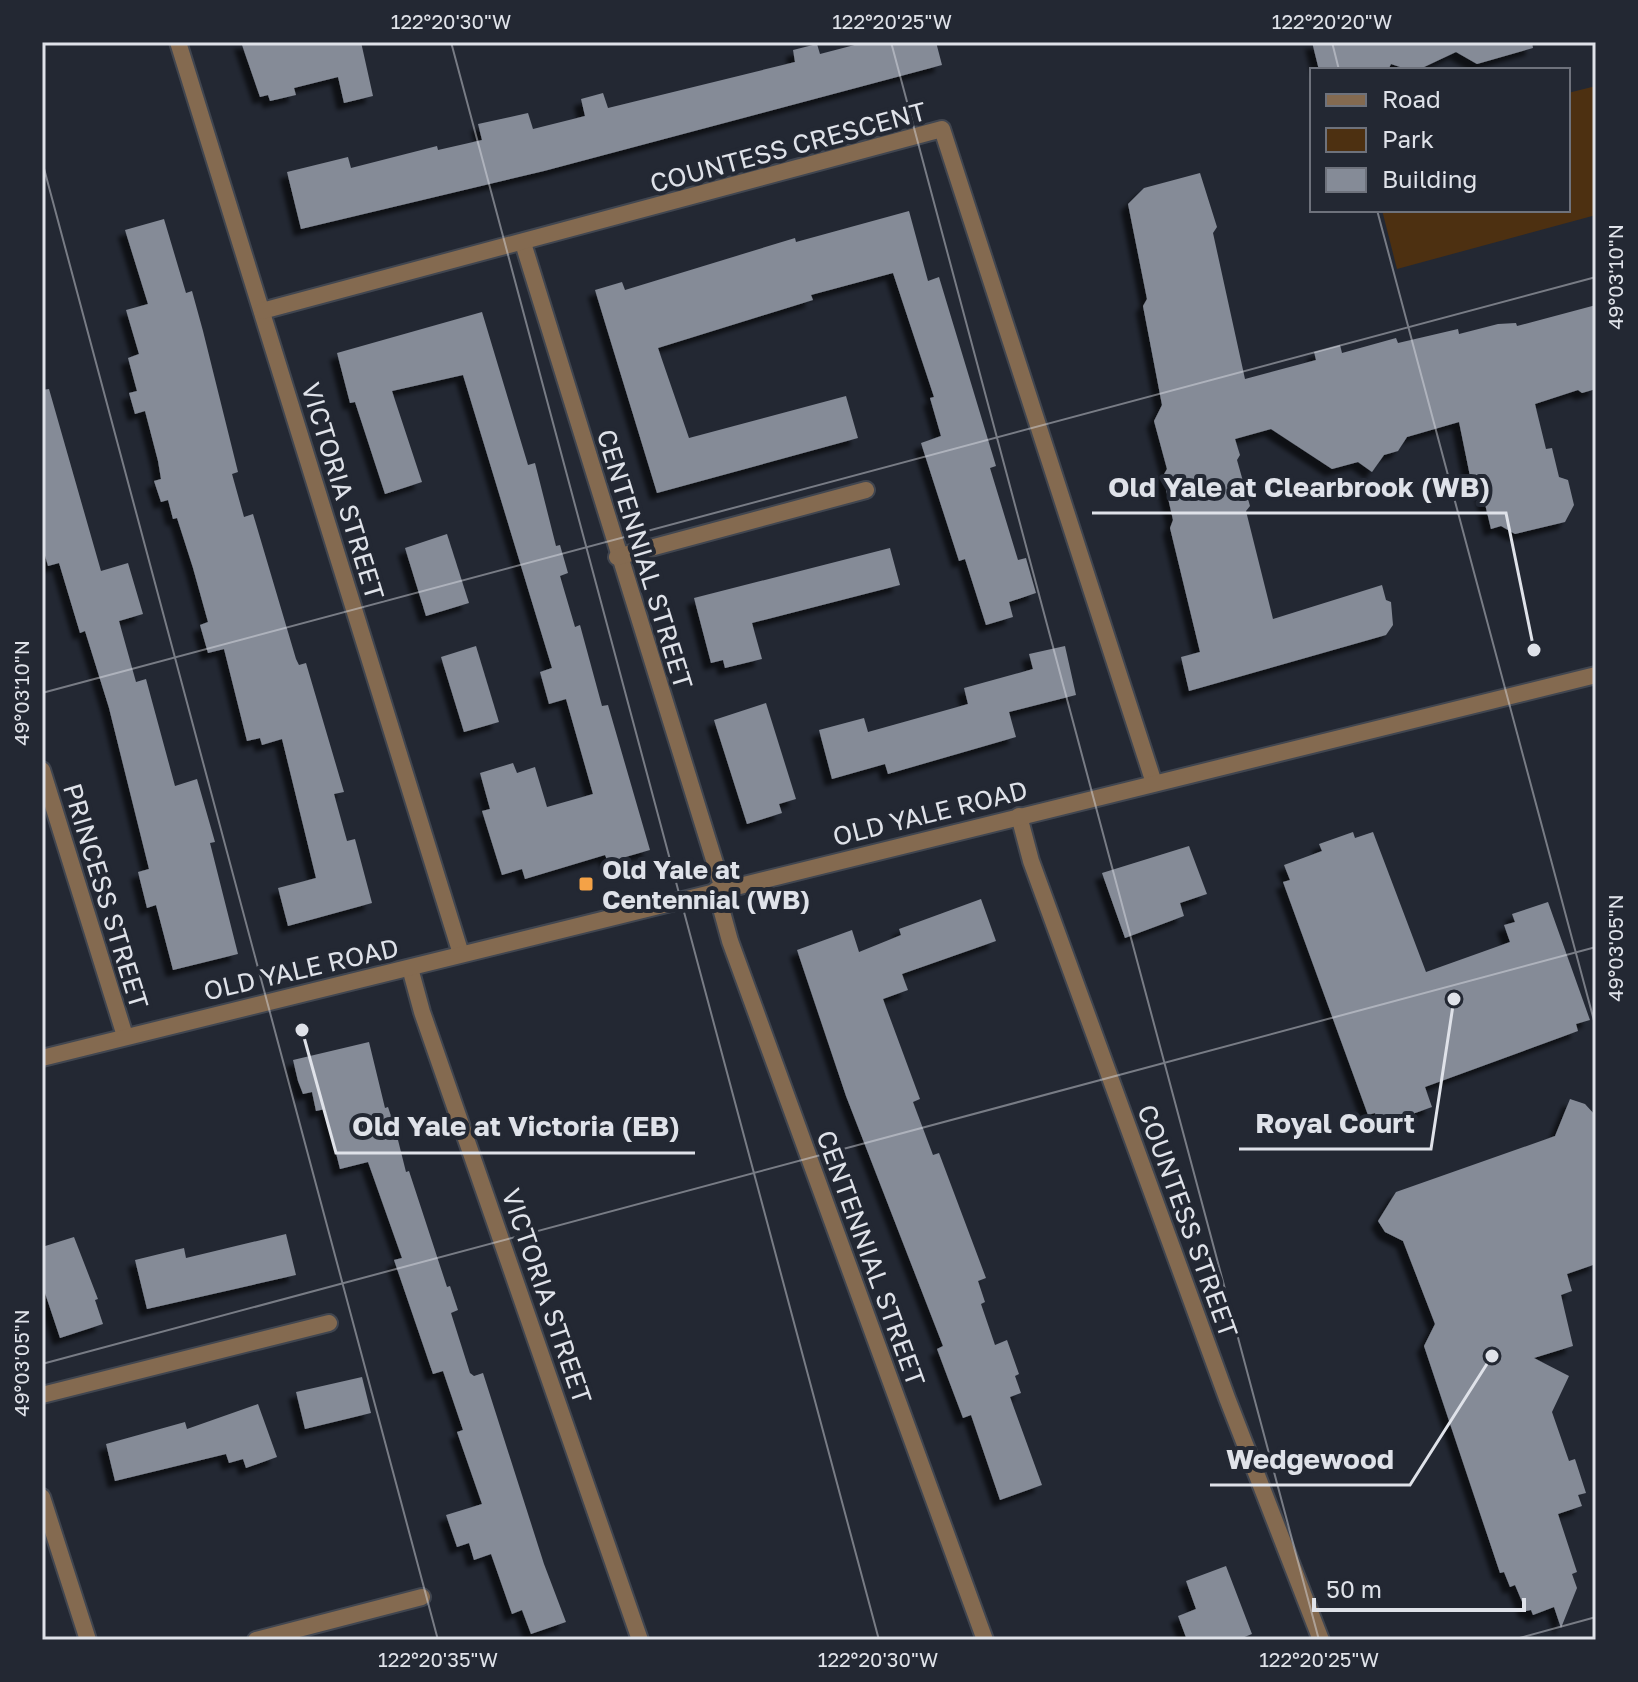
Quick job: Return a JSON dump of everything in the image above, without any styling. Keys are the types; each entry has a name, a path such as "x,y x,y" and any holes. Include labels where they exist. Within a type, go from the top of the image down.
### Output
{"street":[{"name":"VICTORIA STREET","path":"178,42 461,954"},
{"name":"COUNTESS CRESCENT","path":"262,311 942,129 1154,783"},
{"name":"CENTENNIAL STREET","path":"523,243 719,890 730,941 985,1640"},
{"path":"617,557 866,490"},
{"name":"OLD YALE ROAD","path":"42,1058 1596,675"},
{"name":"PRINCESS STREET","path":"42,770 125,1036"},
{"name":"COUNTESS STREET","path":"1019,816 1031,861 1207,1343 1321,1640"},
{"name":"VICTORIA STREET","path":"410,968 640,1640"},
{"path":"42,1395 329,1323"},
{"path":"42,1497 88,1640"},
{"path":"256,1640 422,1597"}],"green space":[{"path":"1596,86 1596,215 1397,269 1383,212 1570,212 1570,92"}],"building":[{"path":"241,42 361,42 373,96 344,103 338,77 294,88 296,95 270,101 268,95 260,97"},
{"path":"866,42 936,42 942,65 544,171 301,229 287,172 348,157 351,168 437,146 438,150 482,140 478,124 528,113 533,129 585,116 581,99 603,93 608,108 795,62 793,50 817,44 820,54"},
{"path":"1312,42 1532,42 1533,48 1477,64 1456,52 1422,68 1403,68 1391,64 1389,68 1318,68"},
{"path":"1200,173 1217,227 1213,233 1245,379 1316,360 1314,352 1340,345 1342,353 1396,338 1398,343 1458,329 1459,334 1498,324 1516,323 1517,326 1596,305 1596,389 1582,393 1578,390 1535,404 1546,449 1552,448 1559,477 1568,480 1574,505 1565,522 1515,534 1501,526 1491,529 1480,483 1471,481 1459,422 1407,437 1398,451 1384,455 1372,472 1358,462 1332,469 1271,429 1235,439 1240,455 1237,460 1250,506 1246,511 1273,619 1382,585 1386,600 1391,602 1393,625 1386,635 1189,691 1181,657 1200,652 1170,528 1173,520 1163,476 1167,469 1154,421 1162,405 1143,306 1147,299 1128,204 1144,188"},
{"path":"909,211 928,281 939,277 996,466 990,468 1018,560 1026,558 1036,593 1009,602 1013,617 986,625 965,559 959,561 921,443 941,436 930,398 934,397 893,273 811,295 813,300 658,348 689,438 846,396 858,438 657,493 595,290 622,282 625,290 795,238 796,242"},
{"path":"164,219 186,293 192,291 203,331 238,472 232,474 244,517 253,514 296,659 299,665 306,663 344,792 334,794 347,841 355,839 372,903 288,926 278,888 316,878 282,739 262,745 260,738 247,741 224,649 208,653 200,625 208,622 193,568 177,518 173,519 168,500 161,502 154,481 161,479 145,411 135,414 129,393 137,391 128,358 139,354 126,310 148,304 125,230"},
{"path":"482,312 528,465 535,463 556,546 560,545 568,573 560,576 575,627 580,625 602,706 608,705 650,850 608,862 605,855 525,879 522,869 502,875 482,811 490,809 480,773 513,763 517,773 535,767 547,807 593,794 566,699 549,704 540,672 552,668 463,375 392,391 422,482 385,494 355,402 350,403 337,353"},
{"path":"49,389 101,571 128,563 143,614 119,621 136,682 146,679 175,786 197,779 215,842 210,843 238,954 173,970 156,905 147,908 138,872 149,869 109,708 85,631 80,633 59,563 48,566 42,545 42,390"},
{"path":"447,534 469,603 426,616 405,548"},
{"path":"890,548 900,585 752,623 762,659 725,668 723,660 711,663 694,598"},
{"path":"476,646 499,722 464,732 441,657"},
{"path":"1065,646 1076,695 1009,712 1016,737 888,774 885,764 832,779 819,730 864,718 868,732 968,704 964,688 1033,669 1029,654"},
{"path":"766,703 796,799 779,804 782,813 747,824 714,720"},
{"path":"1353,832 1355,838 1373,832 1426,972 1510,942 1504,925 1515,922 1512,914 1548,902 1590,1020 1576,1024 1578,1031 1425,1087 1432,1107 1379,1126 1375,1113 1368,1115 1283,882 1290,880 1284,865 1322,851 1319,844"},
{"path":"1189,846 1207,894 1180,903 1184,916 1125,938 1102,873"},
{"path":"981,899 996,941 902,974 908,990 883,999 920,1099 913,1102 933,1155 939,1153 986,1278 978,1281 985,1302 981,1304 995,1345 1007,1340 1019,1374 1015,1376 1021,1393 1010,1397 1042,1485 1000,1500 971,1415 963,1418 937,1349 943,1346 846,1096 797,950 852,930 859,952 901,935 899,929"},
{"path":"369,1042 385,1108 388,1107 395,1128 406,1172 409,1171 447,1287 450,1286 458,1310 451,1313 470,1373 474,1376 483,1373 544,1564 566,1622 531,1634 522,1610 512,1614 491,1554 474,1560 469,1543 457,1547 446,1515 482,1504 457,1432 463,1430 443,1371 433,1374 394,1260 402,1258 368,1162 340,1169 325,1109 316,1111 312,1092 303,1094 298,1081 293,1060"},
{"path":"1570,1099 1585,1104 1596,1116 1596,1264 1567,1274 1572,1291 1561,1295 1573,1346 1534,1358 1569,1376 1552,1412 1569,1461 1575,1459 1586,1493 1578,1495 1582,1506 1558,1514 1577,1572 1572,1574 1577,1588 1561,1628 1554,1607 1533,1615 1531,1610 1526,1611 1515,1585 1510,1587 1504,1572 1500,1573 1424,1346 1435,1324 1403,1241 1385,1232 1378,1221 1396,1192 1555,1136"},
{"path":"286,1234 296,1275 147,1309 135,1260 184,1248 186,1258"},
{"path":"74,1237 98,1299 95,1300 103,1324 60,1338 42,1284 42,1247"},
{"path":"362,1377 371,1413 305,1429 296,1392"},
{"path":"258,1404 277,1457 246,1468 243,1459 229,1463 226,1454 115,1481 106,1444 185,1422 187,1429"},
{"path":"1226,1566 1252,1634 1237,1640 1187,1640 1178,1616 1196,1609 1186,1581"}],"place":[{"name":"Old Yale at Clearbrook (WB)","path":"1534,650"},
{"name":"Old Yale at Centennial (WB)","path":"586,884"},
{"name":"Royal Court","path":"1454,999"},
{"name":"Old Yale at Victoria (EB)","path":"302,1030"},
{"name":"Wedgewood","path":"1492,1356"}]}
